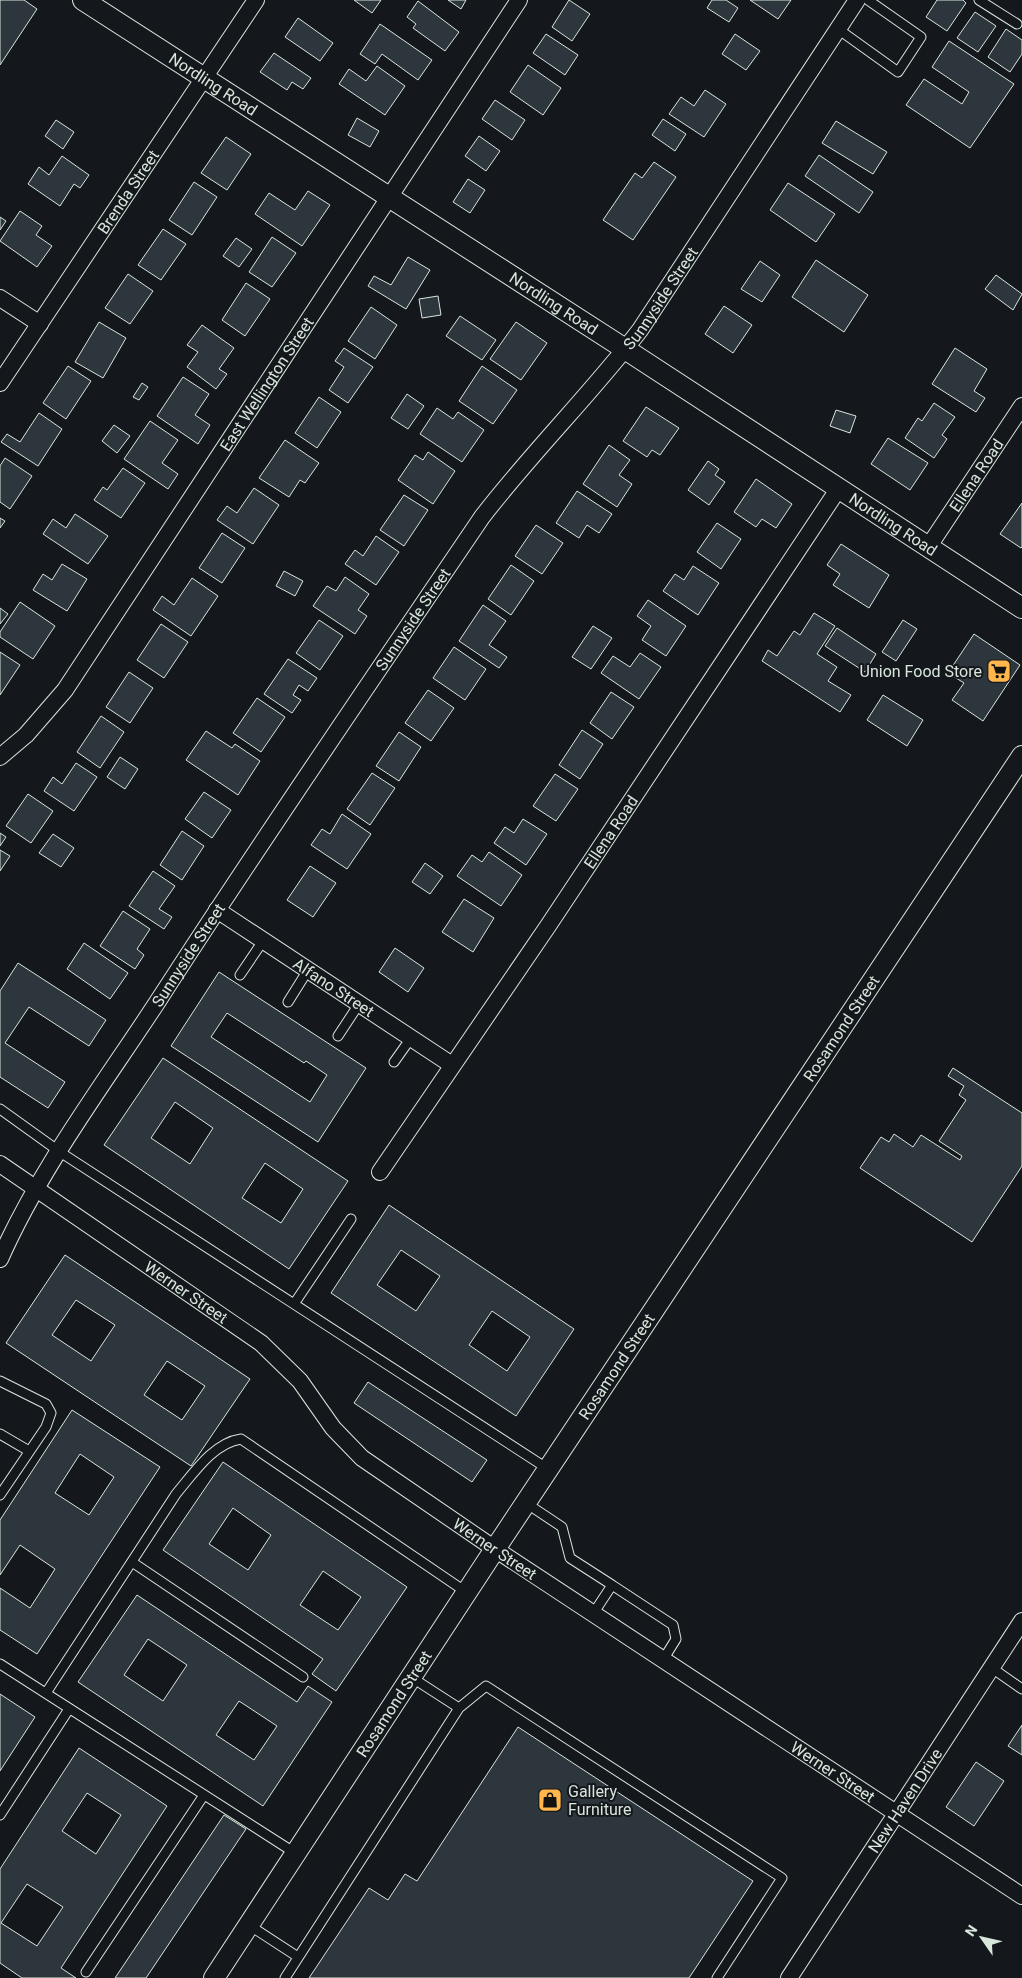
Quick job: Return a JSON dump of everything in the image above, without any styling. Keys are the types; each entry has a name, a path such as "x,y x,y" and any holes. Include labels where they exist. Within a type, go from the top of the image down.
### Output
{"street":[{"name":"Nordling Road","path":"83,0 626,349 1022,608"},
{"name":"Brenda Street","path":"0,383 256,0"},
{"name":"East Wellington Street","path":"0,757 26,736 65,690 518,0"},
{"name":"Sunnyside Street","path":"0,1259 20,1215 217,910 482,517 516,473 609,371 626,349 857,0"},
{"path":"0,298 40,324"},
{"name":"Ellena Road","path":"929,546 1022,406"},
{"name":"Ellena Road","path":"380,1172 554,918 839,488"},
{"name":"Rosamond Street","path":"214,1978 466,1592 1022,756"},
{"name":"Alfano Street","path":"217,910 452,1065"},
{"name":"Werner Street","path":"0,1164 261,1343 300,1381 333,1428 362,1458 495,1549 1022,1896"},
{"name":"New Haven Drive","path":"789,1978 1022,1621"}],"lane":[{"path":"838,29 898,72 921,37 868,0"},
{"path":"979,0 1017,24"},
{"path":"240,975 263,941"},
{"path":"288,1002 308,970"},
{"path":"338,1036 359,1004"},
{"path":"394,1062 410,1038"},
{"path":"0,1109 60,1152 548,1468"},
{"path":"294,1304 351,1219"},
{"path":"0,1381 46,1404 51,1413 46,1427 0,1495"},
{"path":"0,1434 29,1451"},
{"path":"46,1693 176,1494 202,1464 229,1441 241,1439 466,1592"},
{"path":"526,1503 562,1527 570,1558 673,1626 676,1639 663,1660"},
{"path":"132,1562 303,1677"},
{"path":"593,1614 612,1585"},
{"path":"0,1664 295,1853"},
{"path":"992,1668 1022,1689"},
{"path":"411,1677 459,1708"},
{"path":"285,1978 459,1708 486,1686 782,1878 717,1978"},
{"path":"0,1815 70,1709"},
{"path":"86,1972 204,1795"},
{"path":"248,1925 298,1957"}],"building":[{"path":"0,0 24,0 37,9 0,65"},
{"path":"354,0 381,0 372,13"},
{"path":"448,0 466,0 461,9"},
{"path":"569,0 590,14 572,41 552,27"},
{"path":"712,0 726,0 738,8 729,22 707,8"},
{"path":"750,0 791,0 778,19"},
{"path":"937,0 963,0 966,3 947,31 926,17"},
{"path":"418,1 459,32 445,51 413,28 416,24 407,17"},
{"path":"975,12 996,26 978,52 957,38"},
{"path":"298,18 333,43 320,61 285,37"},
{"path":"380,24 432,60 418,80 382,54 375,64 360,54"},
{"path":"1006,29 1022,40 1022,54 1010,72 988,57"},
{"path":"546,34 578,55 565,75 533,53"},
{"path":"735,34 760,51 746,70 722,54"},
{"path":"949,41 1014,84 970,148 906,105 924,79 962,104 969,92 932,67"},
{"path":"274,53 311,78 303,89 292,82 287,90 260,72"},
{"path":"528,65 561,88 543,115 510,92"},
{"path":"377,66 405,86 385,115 339,84 349,69 366,81"},
{"path":"705,90 726,104 704,137 669,114 681,97 694,106"},
{"path":"495,100 525,120 512,140 482,119"},
{"path":"357,118 379,131 370,147 348,135"},
{"path":"663,119 686,134 675,151 652,135"},
{"path":"56,120 74,132 63,149 45,136"},
{"path":"836,121 887,152 873,174 822,143"},
{"path":"479,136 500,151 486,171 465,156"},
{"path":"226,137 251,154 227,190 201,173"},
{"path":"819,155 873,192 859,213 805,176"},
{"path":"62,156 89,175 80,188 74,184 60,206 28,184 39,167 49,175"},
{"path":"654,162 676,177 633,240 603,220 635,173 642,178"},
{"path":"468,179 485,190 470,213 453,202"},
{"path":"194,182 217,197 192,235 169,220"},
{"path":"788,183 835,214 816,242 770,210"},
{"path":"308,191 330,205 302,246 255,214 269,193 295,210"},
{"path":"20,211 42,226 36,235 52,246 37,267 0,241"},
{"path":"0,217 6,221 0,230"},
{"path":"163,229 186,244 161,280 138,265"},
{"path":"272,237 296,253 272,287 249,272"},
{"path":"236,238 252,249 239,267 223,256"},
{"path":"408,257 430,270 406,309 368,286 374,276 391,285"},
{"path":"816,260 868,295 844,332 792,297"},
{"path":"760,261 780,275 762,302 741,289"},
{"path":"128,274 153,291 130,324 105,308"},
{"path":"996,275 1022,294 1013,310 985,289"},
{"path":"246,283 270,299 245,336 222,320"},
{"path":"438,296 441,315 422,318 419,299"},
{"path":"724,306 752,325 733,353 705,334"},
{"path":"371,307 397,325 375,359 348,341"},
{"path":"460,316 496,340 482,360 446,336"},
{"path":"99,322 126,338 103,378 75,362"},
{"path":"516,322 547,343 521,380 490,359"},
{"path":"202,325 234,348 219,369 227,374 216,389 187,367 198,352 187,345"},
{"path":"344,348 373,367 348,403 329,390 344,367 335,361"},
{"path":"955,348 987,369 974,391 985,398 976,412 932,384"},
{"path":"68,366 91,381 66,419 43,403"},
{"path":"482,366 517,390 493,424 459,401"},
{"path":"183,377 209,394 195,415 210,425 198,444 157,416"},
{"path":"142,383 148,387 139,400 133,397"},
{"path":"407,394 424,406 408,429 391,418"},
{"path":"319,397 341,412 317,448 295,433"},
{"path":"934,403 955,417 942,435 947,439 934,458 905,438 918,418 922,421"},
{"path":"646,407 679,428 660,455 652,450 647,457 623,441"},
{"path":"437,408 453,419 458,412 484,430 462,462 420,434"},
{"path":"836,410 856,416 850,433 830,426"},
{"path":"39,413 62,429 38,466 1,442 7,434 20,442"},
{"path":"150,421 178,440 162,463 178,474 168,489 124,459"},
{"path":"114,425 130,436 117,453 102,441"},
{"path":"888,438 928,463 910,490 871,464"},
{"path":"285,440 319,463 305,483 300,480 289,497 259,478"},
{"path":"609,445 630,460 619,475 632,484 617,507 583,484"},
{"path":"428,452 455,471 433,504 398,480 415,455 423,460"},
{"path":"5,458 32,476 10,509 0,502 0,466"},
{"path":"708,461 719,469 715,475 725,482 709,505 688,490"},
{"path":"123,468 145,483 121,518 94,500 103,487 107,490"},
{"path":"756,479 792,504 776,528 762,519 756,527 734,512"},
{"path":"254,488 279,505 253,544 217,520 227,506 237,513"},
{"path":"577,491 612,514 599,533 587,525 579,538 556,523"},
{"path":"404,495 428,510 404,546 380,530"},
{"path":"1022,503 1022,547 1021,548 1000,534"},
{"path":"75,514 108,536 88,564 43,534 53,519 66,528"},
{"path":"0,518 5,521 0,528"},
{"path":"717,523 741,539 721,569 697,552"},
{"path":"536,525 563,543 542,574 515,556"},
{"path":"222,533 245,548 222,583 199,568"},
{"path":"376,536 399,552 376,585 345,564 355,550 363,556"},
{"path":"841,544 889,575 869,608 833,585 840,574 827,565"},
{"path":"62,564 87,579 67,611 33,590 43,574 52,580"},
{"path":"511,565 534,581 511,615 488,599"},
{"path":"693,566 719,583 698,615 663,591 675,574 684,580"},
{"path":"284,571 303,581 295,596 276,586"},
{"path":"345,577 369,594 358,610 367,616 355,634 313,606 327,586 336,591"},
{"path":"192,578 218,596 191,636 153,610 162,596 174,605"},
{"path":"648,600 686,626 666,656 642,640 651,626 637,616"},
{"path":"20,602 55,626 33,659 0,637 0,632"},
{"path":"483,605 506,621 489,645 507,657 499,668 459,641"},
{"path":"0,608 8,614 0,624"},
{"path":"814,613 835,626 817,654 837,667 828,681 851,695 840,712 762,661 768,650 777,656 794,631 800,635"},
{"path":"319,620 343,636 320,670 296,653"},
{"path":"903,620 917,629 896,661 882,652"},
{"path":"161,624 188,642 164,678 137,660"},
{"path":"593,626 612,638 591,669 572,657"},
{"path":"837,628 876,654 865,672 825,646"},
{"path":"974,634 1020,665 983,721 952,700 964,683 948,673"},
{"path":"454,647 486,669 465,700 433,678"},
{"path":"0,652 20,665 0,695"},
{"path":"640,653 661,667 639,699 601,673 613,656 630,667"},
{"path":"288,659 317,678 308,691 299,685 293,695 301,700 292,713 264,694"},
{"path":"129,672 153,688 130,723 106,707"},
{"path":"428,690 454,708 431,741 405,723"},
{"path":"611,692 634,707 612,739 590,723"},
{"path":"883,695 923,720 907,746 867,720"},
{"path":"257,698 285,717 261,752 233,733"},
{"path":"101,716 124,732 100,768 77,752"},
{"path":"582,730 603,744 580,779 559,765"},
{"path":"206,731 232,748 235,744 260,761 238,795 186,760"},
{"path":"399,732 421,747 399,781 376,766"},
{"path":"120,757 138,769 125,789 107,777"},
{"path":"76,763 97,777 74,811 44,791 53,777 62,784"},
{"path":"372,773 395,788 370,825 347,809"},
{"path":"555,774 578,789 556,821 533,806"},
{"path":"204,792 231,810 212,838 185,819"},
{"path":"28,794 53,811 31,843 6,826"},
{"path":"342,814 371,834 347,869 311,845 322,829 330,834"},
{"path":"523,819 547,834 526,865 494,843 505,827 514,833"},
{"path":"182,831 204,846 182,880 160,865"},
{"path":"0,833 6,837 0,846"},
{"path":"53,834 74,848 61,867 39,853"},
{"path":"0,850 10,856 0,871"},
{"path":"489,852 522,875 501,906 457,876 472,855 482,862"},
{"path":"425,863 443,876 430,894 412,882"},
{"path":"310,866 336,883 313,917 287,900"},
{"path":"153,871 175,886 159,909 172,917 164,929 129,906"},
{"path":"464,899 494,918 473,952 442,932"},
{"path":"123,911 150,929 137,949 144,955 135,969 100,946"},
{"path":"84,943 128,973 110,999 67,969"},
{"path":"395,948 424,968 408,992 379,972"},
{"path":"18,963 106,1020 89,1046 29,1007 5,1043 65,1082 48,1108 0,1077 0,991"},
{"path":"219,972 366,1068 318,1142 171,1046","holes":["227,1013 304,1063 306,1061 327,1075 310,1102 211,1037"]},
{"path":"163,1058 348,1181 289,1269 104,1145","holes":["175,1102 213,1128 190,1164 151,1138","265,1163 303,1189 281,1223 242,1198"]},
{"path":"953,1068 1022,1113 1022,1166 972,1242 860,1168 881,1137 889,1142 894,1134 913,1147 921,1135 960,1160 962,1156 939,1141 966,1100 959,1095 964,1086 948,1076"},
{"path":"389,1205 574,1329 516,1416 331,1293","holes":["401,1250 440,1276 416,1311 377,1285","492,1311 530,1337 507,1371 469,1345"]},
{"path":"65,1255 250,1379 191,1466 6,1343","holes":["76,1300 115,1325 91,1361 52,1335","167,1361 205,1386 182,1420 144,1395"]},
{"path":"368,1382 487,1460 472,1482 354,1403"},
{"path":"72,1410 160,1467 37,1654 0,1630 0,1588 30,1608 55,1569 20,1545 0,1575 0,1520","holes":["80,1454 114,1477 89,1515 55,1493"]},
{"path":"223,1462 407,1587 336,1691 312,1674 323,1659 163,1550","holes":["233,1508 271,1535 248,1570 209,1544","323,1571 361,1597 338,1630 300,1605"]},
{"path":"137,1595 297,1702 308,1686 332,1702 263,1806 78,1682","holes":["148,1639 187,1665 163,1701 124,1675","239,1701 277,1726 254,1760 216,1735"]},
{"path":"0,1694 35,1717 0,1771"},
{"path":"1022,1725 1022,1755 1008,1746"},
{"name":"Gallery Furniture","path":"518,1727 753,1881 689,1978 309,1978 369,1888 388,1900 405,1874 417,1881"},
{"path":"79,1748 167,1806 61,1968 76,1978 22,1978 0,1963 0,1869","holes":["87,1793 121,1815 96,1854 62,1831","27,1884 63,1907 37,1946 1,1923"]},
{"path":"976,1762 1004,1781 974,1826 946,1807"},
{"path":"224,1815 246,1829 146,1978 115,1978"}],"place":[{"name":"Union Food Store","path":"999,671"},
{"name":"Gallery Furniture","path":"550,1800"}]}
